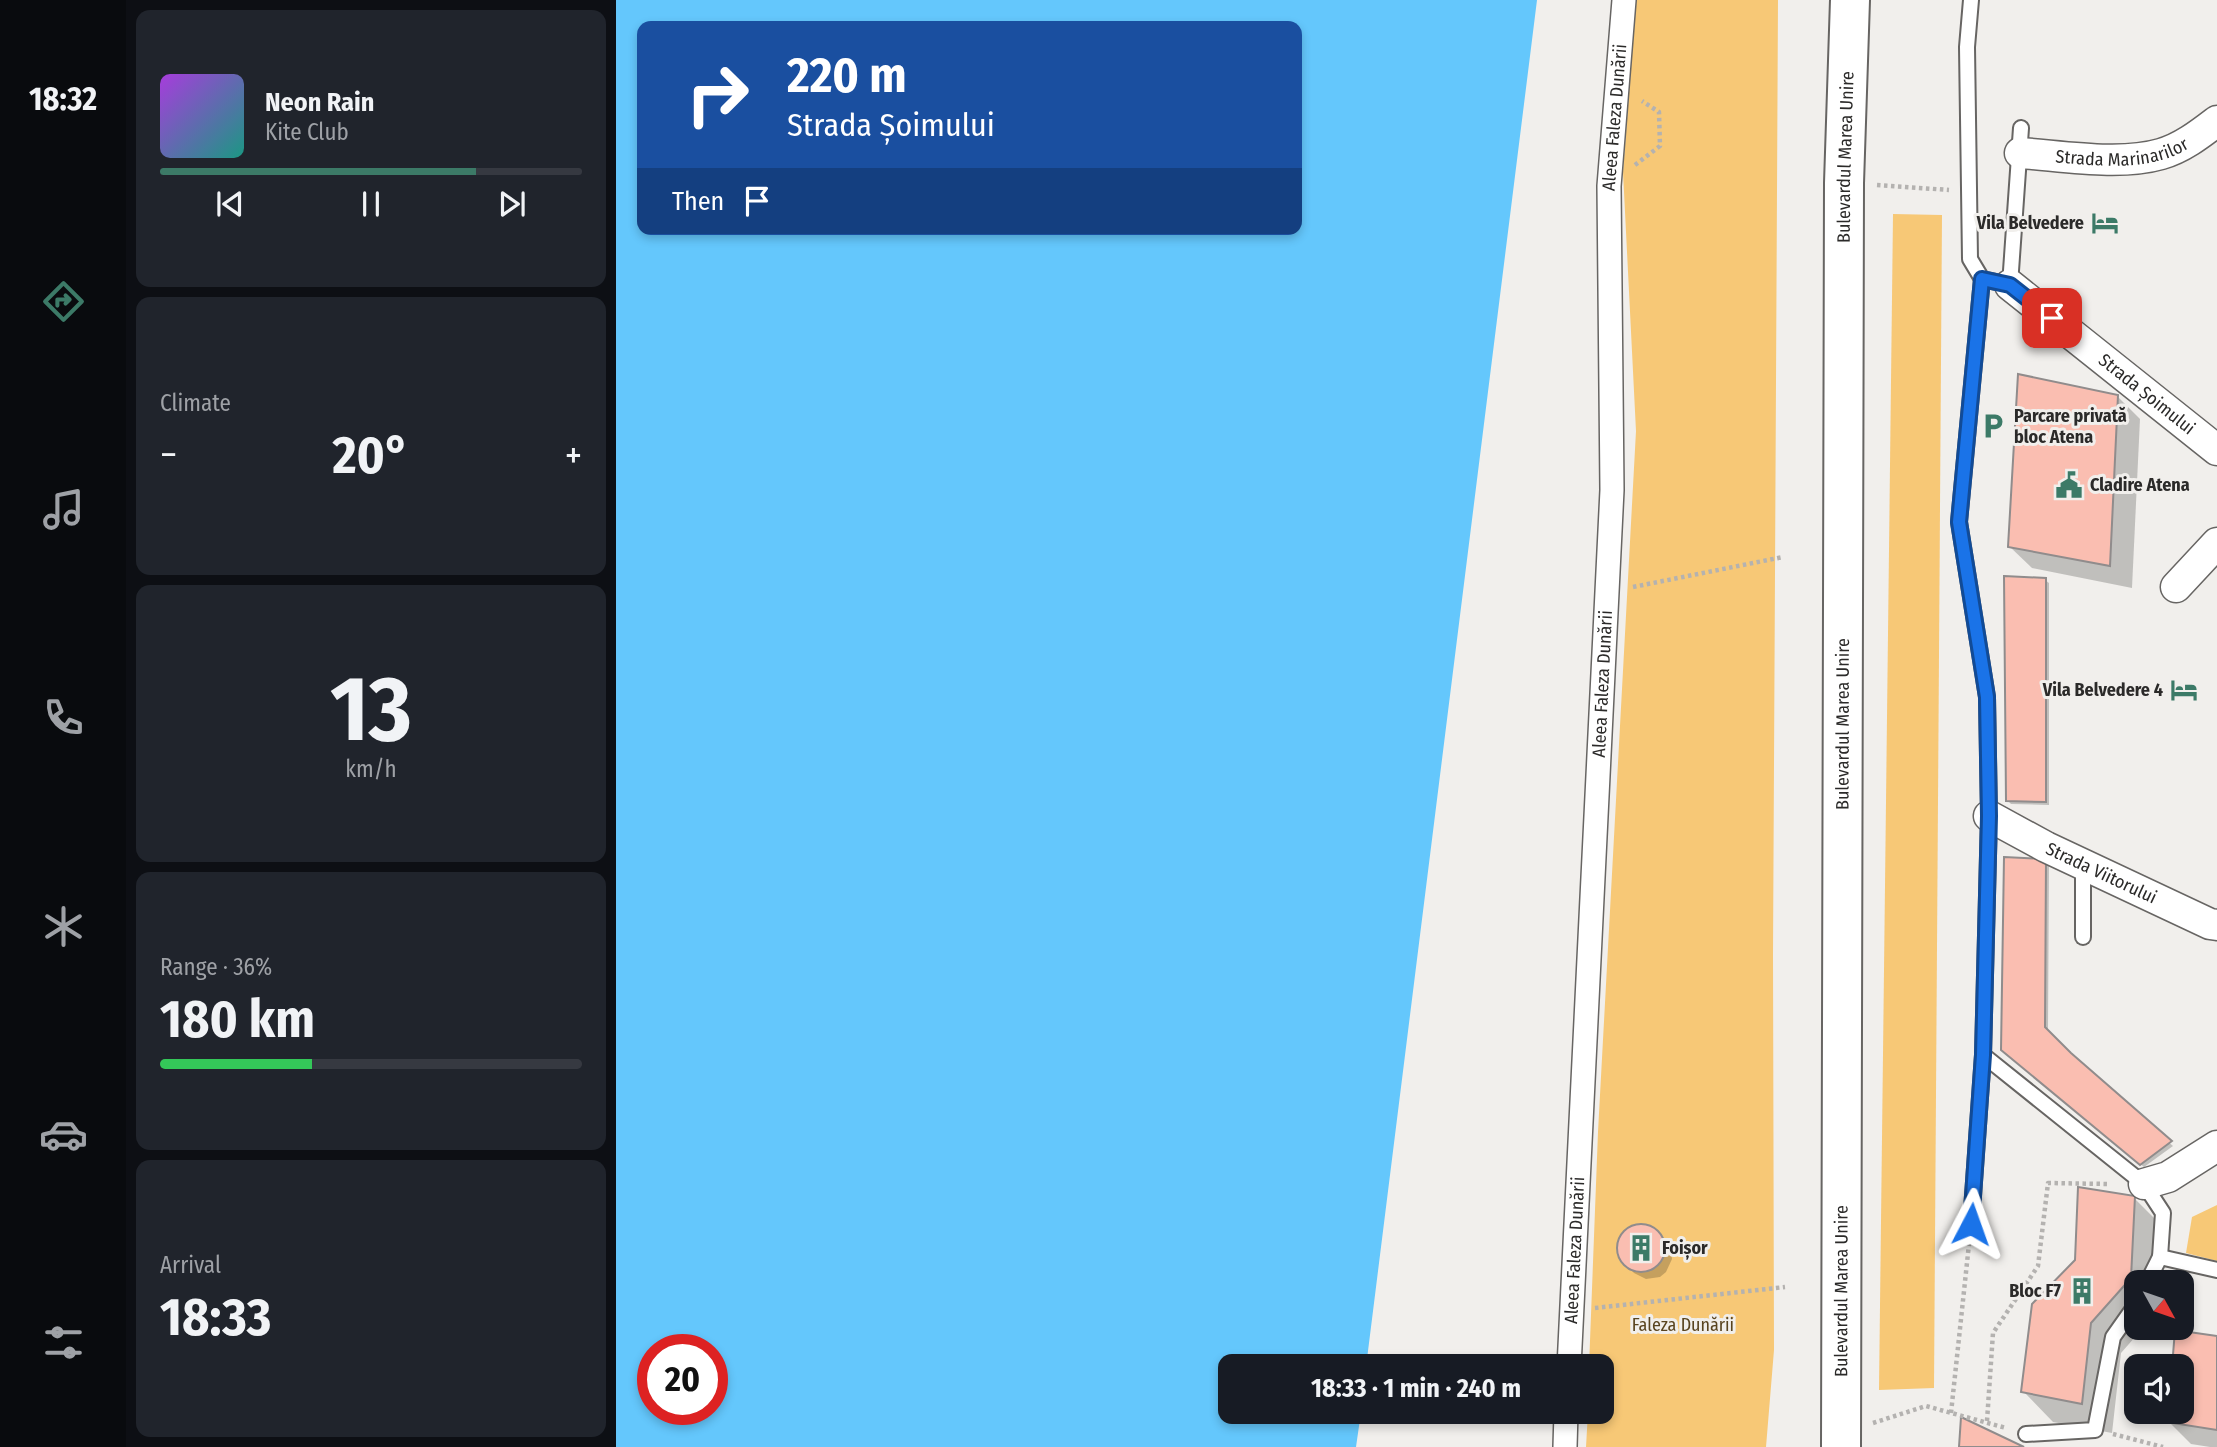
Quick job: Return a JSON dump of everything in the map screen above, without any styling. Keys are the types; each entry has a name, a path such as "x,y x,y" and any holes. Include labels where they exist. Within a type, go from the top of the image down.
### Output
{"main road":[{"name":"Bulevardul Marea Unire","path":"1842,1440 1844,183 1850,0"}],"street":[{"name":"Aleea Faleza Dunării","path":"1570,1354 1612,490 1609,186 1624,0"},
{"name":"Strada Marinarilor","path":"2020,141 2132,160 2163,154 2196,137 2217,121"},
{"name":"Strada Șoimului","path":"1996,282 2217,450"},
{"path":"2176,587 2217,543"},
{"name":"Strada Viitorului","path":"1989,816 2046,846 2217,925"},
{"path":"2144,1184 2168,1177 2217,1146"},
{"path":"1565,1447 1566,1424"}],"lane":[{"path":"1971,0 1967,47 1970,259 1996,282"},
{"path":"1971,1224 1983,1055 1989,816 1987,697 1959,522 2020,141"},
{"path":"2083,937 2084,863"},
{"path":"1983,1055 2144,1184 2163,1213 2160,1258 2154,1270"},
{"path":"2160,1258 2217,1270"},
{"path":"2026,1434 2095,1430 2113,1337 2124,1321"}],"path":[{"path":"1844,183 1941,189"},
{"path":"1607,592 1783,557"},
{"path":"1987,1421 1993,1333 2038,1266 2048,1183 2144,1184"},
{"path":"1951,1413 1971,1224"},
{"path":"1572,1311 1786,1287"},
{"path":"1842,1440 1926,1406 2026,1434"},
{"path":"2095,1430 2164,1447"}],"green space":[{"name":"Faleza Dunării","path":"1636,0 1778,0 1773,955 1774,1350 1766,1447 1586,1447 1587,1424 1614,1424 1614,1354 1589,1354 1598,1132 1636,431 1623,172"},
{"path":"1893,214 1942,215 1934,1388 1879,1390"},
{"path":"2217,1205 2217,1261 2186,1253 2192,1217"}],"water":[{"path":"616,0 1537,0 1368,1354 1218,1354 1218,1424 1359,1424 1356,1447 616,1447"}],"building":[{"path":"2018,374 2118,395 2110,566 2008,547"},
{"path":"2004,576 2046,578 2046,802 2006,801"},
{"path":"2004,857 2046,859 2045,1027 2172,1141 2140,1165 2001,1050"},
{"name":"Bloc F7","path":"2078,1187 2135,1196 2131,1270 2124,1270 2124,1286 2091,1323 2082,1404 2021,1392 2032,1304 2075,1260"},
{"name":"Foișor","path":"1641,1224 1658,1231 1665,1248 1658,1265 1641,1272 1624,1265 1617,1248 1624,1231"},
{"path":"2194,1333 2217,1336 2217,1430 2179,1424 2194,1424 2194,1354 2173,1354 2174,1340 2194,1340"},
{"path":"1961,1417 2024,1447 1959,1447"}],"place":[{"name":"Vila Belvedere","path":"2105,223"},
{"name":"Parcare privată bloc Atena","path":"1993,426"},
{"name":"Cladire Atena","path":"2069,485"},
{"name":"Vila Belvedere 4","path":"2184,690"},
{"name":"Foișor","path":"1641,1248"},
{"name":"Bloc F7","path":"2082,1291"}],"route":[{"path":"1971,1224 1983,1055 1989,816 1987,697 1959,522 1982,279 2010,285 2052,318"}]}
